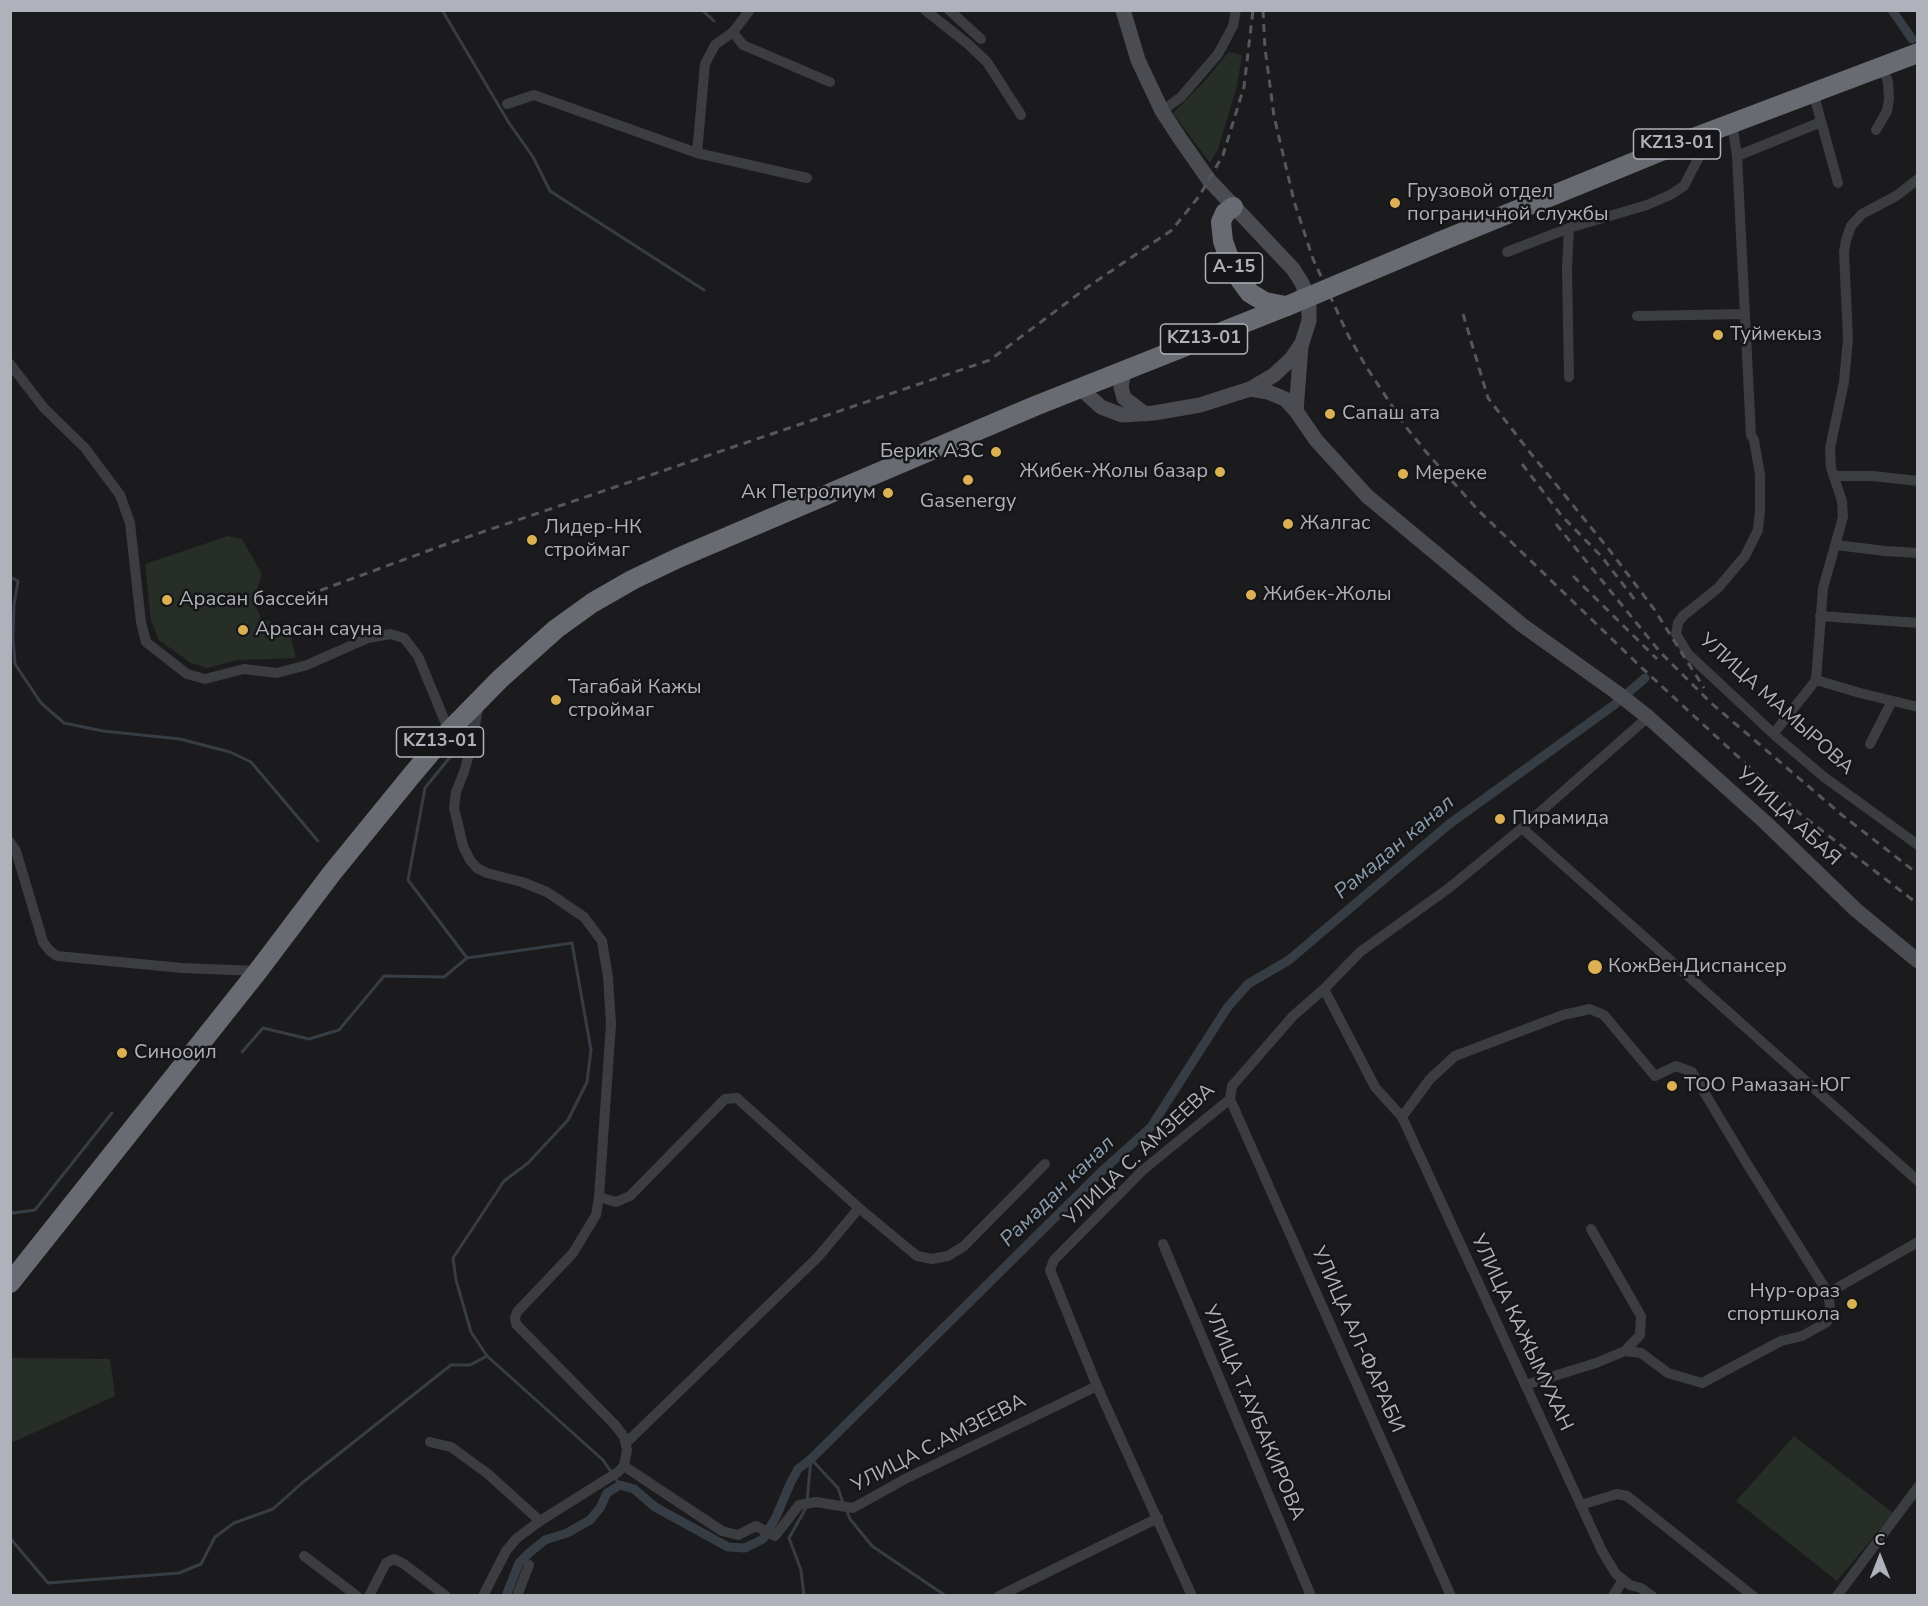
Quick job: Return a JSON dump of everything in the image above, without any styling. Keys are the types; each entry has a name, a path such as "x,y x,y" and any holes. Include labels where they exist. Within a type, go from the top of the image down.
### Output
{"highway":[{"name":"KZ13-01","path":"12,1280 258,971 332,873 449,731 500,679 556,629 592,603 632,580 788,510 1080,388 1707,133 1917,53"},
{"name":"A-15","path":"1233,207 1225,213 1221,222 1223,242 1241,281 1250,293 1265,302 1286,306"}],"main road":[{"path":"1124,10 1137,60 1162,111 1209,180 1293,269 1310,301 1309,321 1301,346 1296,411"},
{"path":"1080,388 1101,407 1113,413 1132,416 1200,405 1250,389 1274,375 1301,346"},
{"path":"1124,372 1121,387 1124,398 1146,414"},
{"name":"УЛИЦА АБАЯ","path":"1250,389 1268,392 1285,399 1316,440 1367,495 1522,625 1648,717 1765,822 1856,910 1917,961"}],"street":[{"path":"697,153 705,64 715,45 734,32 750,10"},
{"path":"925,10 987,62 1021,115"},
{"path":"949,10 981,39"},
{"path":"1162,111 1181,97 1218,54 1233,26 1236,10"},
{"path":"734,32 743,45 830,82"},
{"path":"1876,130 1887,111 1889,99 1888,82 1882,66"},
{"path":"1813,92 1838,183"},
{"path":"507,104 534,95 697,153 807,178"},
{"path":"1737,156 1821,122"},
{"name":"УЛИЦА МАМЫРОВА","path":"1732,123 1737,156 1751,435 1754,440 1760,475 1758,530 1745,556 1718,588 1683,616 1678,623 1676,634 1688,654 1824,777 1917,845"},
{"path":"1507,252 1569,228 1647,205 1684,186 1707,133"},
{"path":"1774,733 1816,680 1823,588 1836,545 1843,510 1830,461 1830,448 1844,382 1848,339 1844,252 1848,232 1862,214 1896,196 1917,180"},
{"path":"1569,228 1567,268 1569,377"},
{"path":"1637,316 1745,314"},
{"path":"10,364 44,408 85,448 120,495 130,523 141,622 146,642 187,674 205,679 244,669 277,673 307,665 368,638 390,634 404,638 418,656 449,731"},
{"path":"1834,476 1873,476 1917,481"},
{"path":"1836,545 1917,553"},
{"path":"1820,616 1917,623"},
{"path":"1816,680 1917,707"},
{"path":"479,701 467,761 456,792 454,808 464,846 470,860 477,868 547,892 584,917 602,941 608,977 611,1024 596,1215 573,1253 517,1312 514,1318 521,1331 616,1426 624,1437 627,1450 624,1466 618,1472 517,1538 506,1551 483,1596"},
{"path":"1870,744 1892,701"},
{"name":"УЛИЦА С. АМЗЕЕВА","path":"1097,1386 1050,1270 1054,1260 1143,1170 1230,1099 1232,1086 1293,1017 1324,990 1360,952 1449,888 1522,828 1648,717"},
{"path":"1522,828 1917,1181"},
{"path":"10,842 16,851 43,942 57,956 194,969 258,971"},
{"name":"УЛИЦА КАЖЫМУХАН","path":"1324,990 1375,1087 1402,1117 1581,1505 1616,1574 1623,1580"},
{"path":"1402,1117 1430,1079 1455,1056 1563,1015 1590,1009 1604,1015 1655,1076 1676,1066 1692,1072 1828,1293 1830,1306 1827,1322 1802,1336 1781,1341 1702,1383 1668,1373 1641,1353 1625,1351"},
{"path":"599,1197 616,1202 630,1196 725,1099 737,1098 859,1208 917,1256 932,1259 948,1256 964,1246 1045,1164"},
{"name":"УЛИЦА АЛ-ФАРАБИ","path":"1230,1099 1451,1596"},
{"path":"626,1443 818,1257 859,1208"},
{"path":"1525,1385 1596,1363 1625,1351 1640,1335 1641,1316 1591,1229"},
{"path":"1828,1293 1917,1242"},
{"name":"УЛИЦА Т.АУБАКИРОВА","path":"1163,1244 1311,1596"},
{"path":"1097,1386 1192,1596"},
{"name":"УЛИЦА С.АМЗЕЕВА","path":"624,1466 722,1531 738,1535 756,1526 775,1536 799,1505 816,1502 853,1508 905,1479 1097,1386"},
{"path":"430,1442 451,1447 488,1474 540,1521"},
{"path":"1837,1596 1917,1487"},
{"path":"1581,1505 1617,1494 1626,1496 1753,1596"},
{"path":"999,1596 1158,1518"},
{"path":"304,1556 357,1596"},
{"path":"369,1596 386,1563 394,1559 446,1596"},
{"path":"518,1596 529,1565"},
{"path":"1613,1596 1623,1580 1652,1596"}],"shaded area":[{"path":"1229,52 1242,55 1237,86 1218,149 1210,163 1173,113"},
{"name":"Арасан сауна","path":"228,536 242,539 262,574 253,601 261,618 289,629 296,658 238,660 207,668 191,663 159,640 151,621 145,564"},
{"path":"11,1358 110,1359 115,1396 11,1443"},
{"path":"1794,1436 1893,1513 1837,1581 1736,1501"}],"waterway":[{"path":"442,10 509,123 533,157 550,191 704,290"},
{"path":"702,10 714,21"},
{"name":"Рамадан канал","path":"1892,10 1912,39"},
{"path":"10,577 18,581 14,605 15,664 41,703 64,723 103,731 180,739 230,752 251,762 318,841"},
{"name":"Рамадан канал","path":"506,1596 519,1563 529,1553 545,1540 567,1533 590,1520 600,1508 607,1493 620,1485 634,1489 655,1507 728,1547 745,1548 763,1539 798,1469 811,1459 1102,1171 1151,1127 1227,1008 1248,984 1289,960 1448,825 1614,705 1645,678"},
{"path":"455,751 425,788 408,880 467,958"},
{"path":"242,1052 263,1028 309,1039 339,1030 384,976 444,977 467,958 572,943 591,1050 587,1082 568,1120 528,1163 504,1181 453,1258 456,1280 471,1332 487,1356 603,1460 620,1485"},
{"path":"10,1211 13,1213 35,1210 112,1113"},
{"path":"10,1538 48,1583 179,1573 201,1564 215,1537 234,1523 273,1509 302,1483 451,1365 470,1365 487,1356"},
{"path":"811,1459 838,1488 843,1503"},
{"path":"807,1502 811,1459"},
{"path":"804,1596 801,1570 789,1538 806,1508"},
{"path":"846,1509 850,1519 872,1546 946,1596"}],"railway":[{"path":"294,600 441,546 990,360 1089,286 1172,230 1200,195 1223,155 1244,87 1253,10"},
{"path":"1263,10 1265,48 1274,116 1294,201 1313,259 1349,337 1406,427 1478,510 1642,668 1799,813 1918,904"},
{"path":"1463,314 1488,398 1654,609 1704,688"},
{"path":"1522,464 1561,515 1602,557 1635,600"},
{"path":"1556,524 1660,652 1711,703 1842,815 1918,874"},
{"path":"1573,576 1657,659"}],"place":[{"name":"Грузовой отдел пограничной службы","path":"1395,203"},
{"name":"Туймекыз","path":"1718,335"},
{"name":"Сапаш ата","path":"1330,414"},
{"name":"Берик АЗС","path":"996,452"},
{"name":"Жибек-Жолы базар","path":"1220,472"},
{"name":"Мереке","path":"1403,474"},
{"name":"Gasenergy","path":"968,480"},
{"name":"Ак Петролиум","path":"888,493"},
{"name":"Жалгас","path":"1288,524"},
{"name":"Лидер-НК строймаг","path":"532,540"},
{"name":"Жибек-Жолы","path":"1251,595"},
{"name":"Арасан бассейн","path":"167,600"},
{"name":"Арасан сауна","path":"243,630"},
{"name":"Тагабай Кажы строймаг","path":"556,700"},
{"name":"Пирамида","path":"1500,819"},
{"name":"КожВенДиспансер","path":"1595,967"},
{"name":"Синооил","path":"122,1053"},
{"name":"ТОО Рамазан-ЮГ","path":"1672,1086"},
{"name":"Нур-ораз спортшкола","path":"1852,1304"}]}
